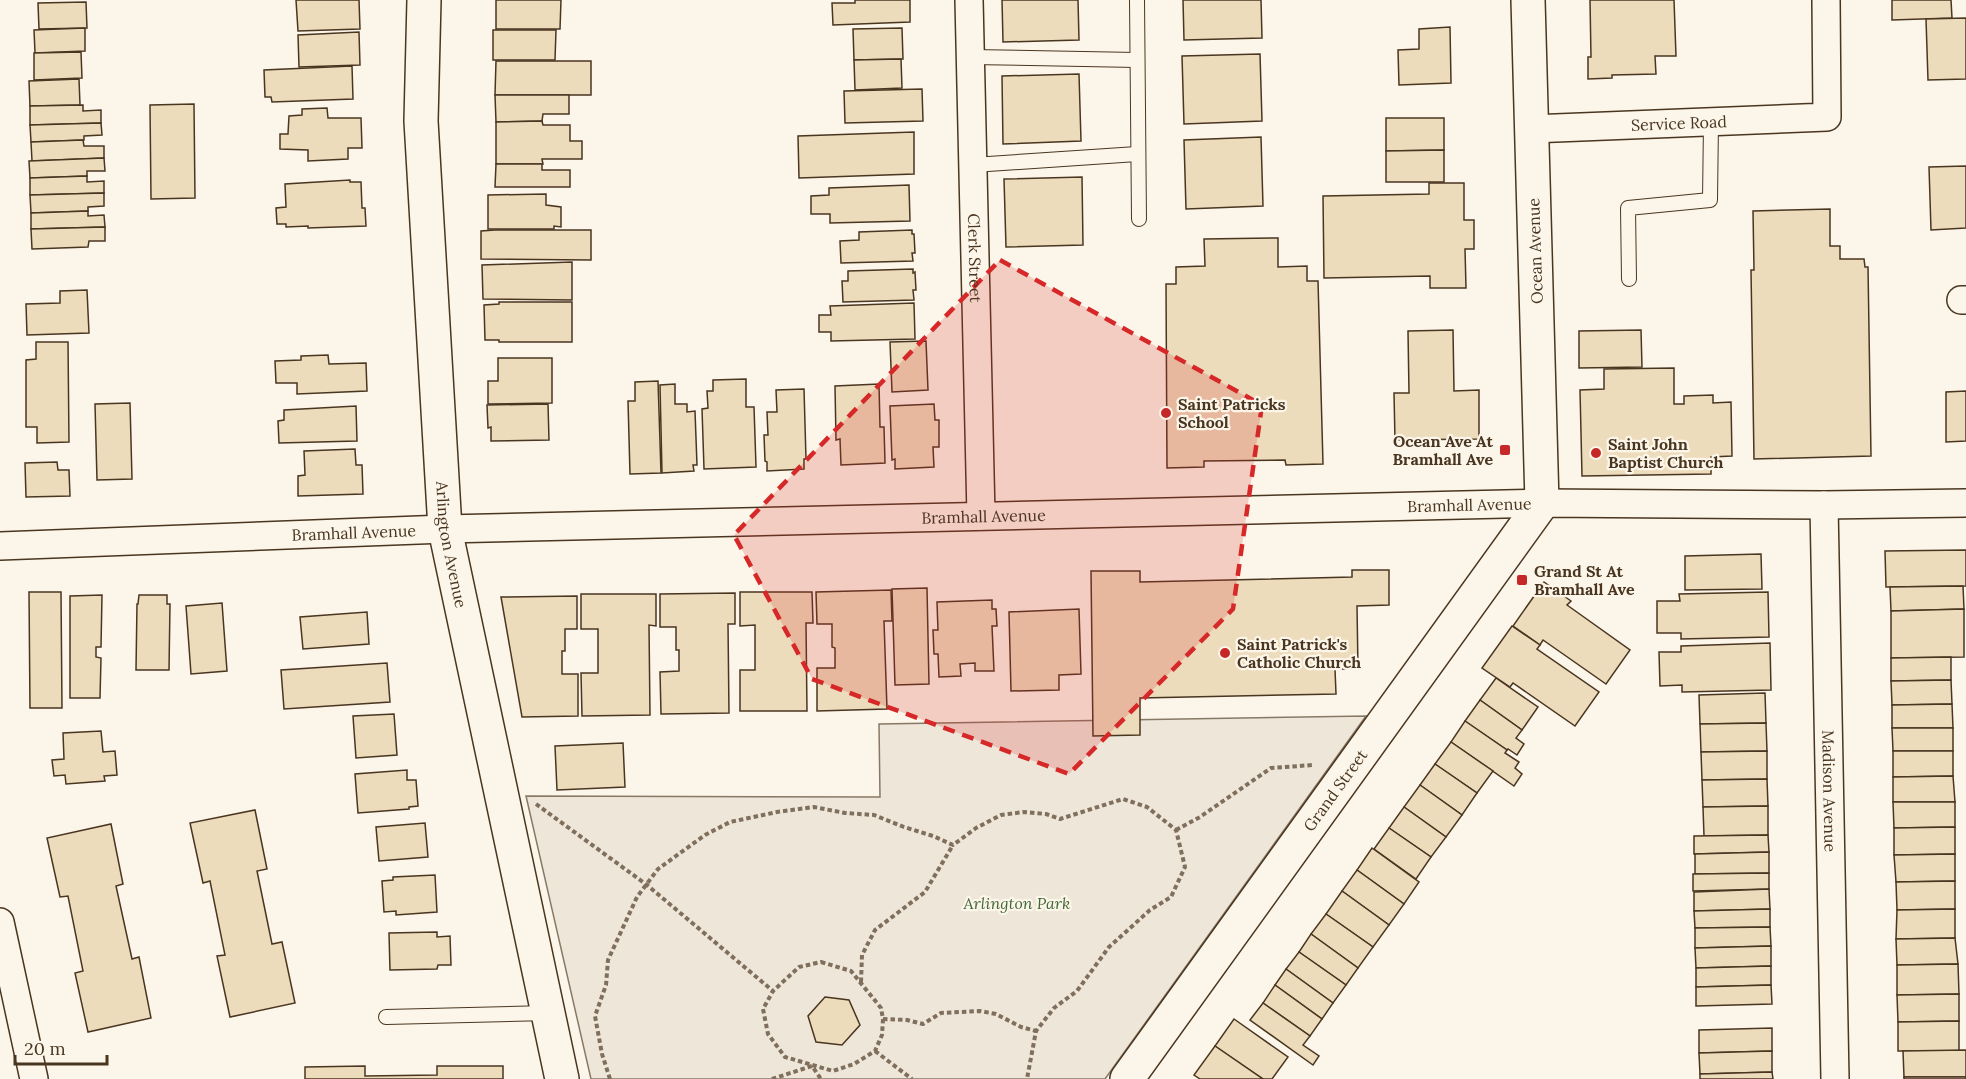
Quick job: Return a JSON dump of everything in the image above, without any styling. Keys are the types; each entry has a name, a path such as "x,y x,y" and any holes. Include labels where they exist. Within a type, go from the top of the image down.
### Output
{"street":[{"name":"Arlington Avenue","path":"424,0 421,121 445,529 562,1079"},
{"name":"Clerk Street","path":"969,0 981,516"},
{"name":"Ocean Avenue","path":"1528,0 1542,503"},
{"name":"Service Road","path":"1531,129 1827,117 1826,0"},
{"name":"Bramhall Avenue","path":"0,546 445,529 1542,503 1824,505 1966,503"},
{"name":"Grand Street","path":"1127,1079 1542,503"},
{"name":"Madison Avenue","path":"1824,505 1835,1079"},
{"path":"0,922 34,1079"}],"lane":[{"path":"1137,0 1139,219"},
{"path":"971,57 1137,60"},
{"path":"1629,279 1628,208 1710,200 1711,122"},
{"path":"973,165 1137,154"},
{"path":"386,1017 548,1013"}],"path":[{"path":"1176,830 1200,817 1271,768 1315,765"},
{"path":"861,982 862,955 875,930 925,892 953,845 976,828 1001,816 1024,812 1046,814 1060,819 1123,799 1147,807 1176,830 1185,867 1171,897 1149,910 1109,947 1077,991 1054,1008 1036,1031 1027,1079"},
{"path":"532,801 647,885 773,991"},
{"path":"610,1079 602,1054 595,1016 606,985 608,960 637,897 658,869 705,835 730,822 814,807 845,813 874,815 953,845"},
{"path":"821,962 851,971 880,1008 883,1019 882,1035 875,1051 854,1064 833,1071 785,1057 768,1034 763,1009 773,991 799,967 821,962"},
{"path":"883,1019 907,1020 923,1024 941,1013 980,1011 996,1014 1021,1027 1036,1031"},
{"path":"875,1051 912,1079"},
{"path":"772,1079 812,1066"},
{"path":"812,1066 821,1079"}],"highlighted area":[{"path":"1000,260 1262,405 1233,609 1069,774 812,679 734,535"}],"green space":[{"name":"Arlington Park","path":"1366,716 1105,1079 591,1079 526,796 880,797 879,724"}],"building":[{"path":"296,0 359,0 360,29 298,31"},
{"path":"496,0 561,0 560,29 496,29"},
{"path":"855,0 910,0 910,22 833,25 832,3 855,3"},
{"path":"1002,0 1078,0 1079,40 1003,42"},
{"path":"1183,0 1261,0 1262,38 1184,40"},
{"path":"1590,0 1674,0 1676,56 1655,56 1656,74 1612,75 1612,78 1588,79 1588,57 1591,57"},
{"path":"1892,0 1951,0 1952,18 1892,20"},
{"path":"86,2 87,28 39,29 38,3"},
{"path":"1966,18 1966,79 1928,80 1926,19"},
{"path":"1450,27 1451,83 1399,85 1398,50 1419,49 1419,29"},
{"path":"85,28 85,51 35,53 34,30"},
{"path":"902,28 903,59 854,60 853,29"},
{"path":"493,30 556,30 555,60 493,60"},
{"path":"359,32 360,65 299,67 298,35"},
{"path":"81,52 82,78 34,80 34,53"},
{"path":"1260,54 1262,121 1184,124 1182,56"},
{"path":"901,59 902,88 855,90 854,60"},
{"path":"496,61 591,61 591,95 495,95"},
{"path":"352,66 353,99 272,102 271,97 265,97 264,70"},
{"path":"1079,74 1081,141 1003,144 1002,76"},
{"path":"79,79 80,105 30,106 29,81"},
{"path":"922,89 923,121 845,123 844,91"},
{"path":"495,95 569,95 569,114 543,114 542,121 496,122"},
{"path":"194,104 195,198 151,199 150,105"},
{"path":"83,105 83,111 101,110 101,123 30,125 30,106"},
{"path":"327,108 328,118 361,118 362,148 348,148 348,159 308,161 308,150 280,149 280,134 288,134 289,116 302,115 302,109"},
{"path":"1386,118 1444,118 1444,150 1386,151"},
{"path":"542,121 543,125 570,125 570,141 582,141 582,159 542,159 543,164 496,164 496,122"},
{"path":"101,123 102,135 84,136 84,140 31,142 30,125"},
{"path":"914,132 914,174 799,178 798,136"},
{"path":"1261,137 1263,206 1186,209 1184,140"},
{"path":"83,140 84,146 104,146 104,158 32,161 31,142"},
{"path":"1444,150 1444,182 1386,182 1386,151"},
{"path":"104,158 105,171 87,171 87,176 30,178 29,161"},
{"path":"496,164 542,164 542,170 570,170 570,187 495,187"},
{"path":"1966,166 1966,228 1931,230 1929,167"},
{"path":"87,176 87,182 104,181 104,193 30,195 30,178"},
{"path":"1082,177 1083,245 1006,247 1004,179"},
{"path":"350,180 350,182 361,182 362,208 365,208 366,226 308,228 308,226 286,227 286,224 277,224 276,208 286,207 285,184"},
{"path":"1429,183 1464,183 1464,220 1474,220 1474,249 1465,249 1466,288 1430,288 1430,276 1324,278 1323,196 1429,194"},
{"path":"909,185 910,221 830,223 830,214 811,214 811,196 829,195 829,188"},
{"path":"104,193 104,206 88,207 88,211 31,213 30,195"},
{"path":"546,194 546,205 561,207 561,227 554,226 554,229 488,229 488,195"},
{"path":"1830,209 1830,246 1840,246 1840,259 1864,259 1865,267 1868,267 1871,456 1754,459 1751,270 1754,270 1753,211"},
{"path":"88,211 88,216 104,215 105,227 31,229 31,213"},
{"path":"105,227 105,241 89,241 88,247 32,249 31,229"},
{"path":"591,230 591,260 481,259 481,231"},
{"path":"912,230 915,253 912,253 913,261 841,263 840,241 859,240 859,232"},
{"path":"1278,238 1278,267 1307,266 1307,281 1318,281 1323,464 1286,465 1285,460 1204,461 1204,467 1167,468 1166,284 1176,284 1176,267 1205,266 1204,239"},
{"path":"572,262 572,300 483,299 482,265"},
{"path":"913,269 916,290 913,290 914,300 843,302 842,281 848,281 848,271"},
{"path":"87,290 89,333 27,335 26,304 60,303 60,291"},
{"path":"499,302 572,302 572,342 485,340 484,305 499,304"},
{"path":"914,303 915,339 831,341 831,332 819,332 819,315 831,315 830,306"},
{"path":"1453,330 1454,391 1479,390 1479,439 1395,440 1394,393 1409,393 1408,331"},
{"path":"1641,330 1642,367 1579,368 1579,331"},
{"path":"926,341 928,390 892,392 890,342"},
{"path":"36,342 68,342 69,442 37,443 37,427 26,427 26,360 36,359"},
{"path":"328,355 329,364 366,363 367,391 297,394 297,383 276,383 275,361 301,360 301,356"},
{"path":"498,358 552,358 552,403 488,404 488,381 498,381"},
{"path":"1674,368 1674,404 1684,404 1684,396 1713,395 1713,403 1731,402 1732,456 1711,457 1711,474 1582,476 1580,390 1604,389 1604,369"},
{"path":"746,379 746,407 754,407 756,467 704,469 702,409 708,408 707,391 713,391 713,380"},
{"path":"658,381 661,473 630,474 628,401 635,401 635,382"},
{"path":"675,384 675,404 687,404 687,412 695,411 697,465 693,465 694,471 662,473 660,385"},
{"path":"879,384 880,427 884,427 885,463 841,465 840,439 836,440 835,386"},
{"path":"804,389 806,459 804,459 804,469 767,471 764,435 768,435 767,412 777,412 776,390"},
{"path":"1966,391 1966,441 1946,442 1946,392"},
{"path":"130,403 132,479 97,480 95,404"},
{"path":"548,404 549,440 491,441 487,405"},
{"path":"934,404 935,420 939,420 939,447 933,447 934,467 895,469 895,459 892,460 890,406"},
{"path":"356,406 357,441 279,443 278,421 284,420 284,410"},
{"path":"355,449 356,465 362,465 363,494 298,496 298,476 305,475 304,451"},
{"path":"57,462 58,470 69,470 70,496 26,497 25,463"},
{"path":"1966,550 1966,586 1886,587 1885,551"},
{"path":"1761,554 1762,589 1685,590 1685,556"},
{"name":"Saint Patrick's Catholic Church","path":"1352,570 1389,570 1389,605 1357,606 1358,669 1335,669 1336,694 1140,698 1140,735 1093,736 1091,571 1140,571 1140,582 1352,577"},
{"path":"1544,582 1571,601 1567,605 1630,650 1606,684 1543,640 1540,645 1513,626"},
{"path":"1963,586 1964,609 1891,611 1890,587"},
{"path":"927,588 929,684 895,685 892,589"},
{"path":"891,590 892,621 884,621 887,709 817,711 817,668 835,668 835,648 832,647 832,624 817,624 816,592"},
{"path":"29,592 61,592 62,708 30,708"},
{"path":"740,592 812,592 813,623 806,623 807,711 740,711 740,670 755,670 755,625 740,626"},
{"path":"1768,592 1769,637 1681,639 1681,633 1657,633 1657,601 1680,601 1679,594"},
{"path":"735,593 735,624 728,624 729,713 661,714 660,672 679,671 679,650 676,650 676,627 660,627 660,594"},
{"path":"581,594 656,594 656,626 649,625 650,715 582,716 581,673 598,673 598,629 581,629"},
{"path":"102,595 101,647 96,647 96,657 101,658 100,698 70,698 70,596"},
{"path":"139,595 167,595 167,604 170,604 169,670 136,670"},
{"path":"577,596 577,629 565,629 562,674 578,674 578,716 522,717 501,597"},
{"path":"992,600 992,609 996,609 997,626 992,626 994,671 975,671 975,663 960,664 961,676 939,677 938,654 934,654 933,630 938,630 937,602"},
{"path":"222,603 227,671 191,674 186,606"},
{"path":"1079,609 1081,674 1059,675 1059,690 1011,691 1009,612"},
{"path":"1964,609 1964,657 1891,658 1891,611"},
{"path":"367,612 369,644 303,649 300,617"},
{"path":"1512,626 1540,645 1537,649 1599,692 1575,726 1513,683 1510,687 1482,668"},
{"path":"1770,643 1771,690 1682,692 1682,685 1660,686 1659,652 1681,652 1681,646"},
{"path":"1951,657 1951,680 1891,681 1891,658"},
{"path":"387,663 390,702 284,709 281,670"},
{"path":"1496,678 1538,707 1522,730 1480,700"},
{"path":"1951,680 1952,704 1892,705 1891,681"},
{"path":"1765,693 1766,723 1700,724 1699,695"},
{"path":"1480,700 1522,730 1516,738 1524,744 1517,755 1465,721"},
{"path":"1952,704 1953,728 1892,728 1892,705"},
{"path":"394,714 397,755 356,758 353,716"},
{"path":"1465,721 1507,750 1505,753 1519,762 1515,768 1522,774 1514,786 1451,742"},
{"path":"1766,723 1767,751 1701,752 1700,724"},
{"path":"1892,728 1953,728 1953,751 1893,751"},
{"path":"101,731 103,752 115,751 117,775 104,776 105,781 66,784 65,775 54,776 52,760 64,759 63,733"},
{"path":"1451,742 1493,771 1477,793 1435,764"},
{"path":"623,743 625,787 557,790 555,746"},
{"path":"1767,751 1767,779 1702,780 1701,752"},
{"path":"1893,751 1953,751 1953,776 1893,777"},
{"path":"1435,764 1477,793 1462,815 1420,785"},
{"path":"407,770 407,780 416,780 418,806 409,807 409,809 358,813 355,774"},
{"path":"1953,776 1955,802 1893,802 1893,777"},
{"path":"1767,779 1768,806 1703,807 1702,780"},
{"path":"1420,785 1462,815 1446,837 1404,807"},
{"path":"1893,802 1955,802 1955,827 1894,828"},
{"path":"1768,806 1768,835 1704,836 1703,807"},
{"path":"1404,807 1446,837 1431,857 1389,828"},
{"path":"255,810 267,869 257,871 272,944 282,942 295,1003 230,1017 217,956 225,955 210,881 203,883 190,823"},
{"path":"425,823 428,857 379,861 376,827"},
{"path":"111,824 123,884 116,886 132,959 139,957 151,1018 88,1032 75,973 83,971 68,896 60,897 47,838"},
{"path":"1955,827 1955,854 1894,855 1894,828"},
{"path":"1389,828 1431,857 1416,879 1374,849"},
{"path":"1768,835 1769,852 1694,854 1694,836"},
{"path":"1372,848 1419,882 1404,904 1357,870"},
{"path":"1769,852 1769,873 1695,874 1695,854"},
{"path":"1955,854 1955,881 1896,882 1894,855"},
{"path":"1357,870 1404,904 1389,925 1342,891"},
{"path":"1769,873 1769,889 1693,891 1693,874"},
{"path":"435,875 437,912 396,915 396,911 384,912 382,881 393,880 393,877"},
{"path":"1955,881 1955,909 1897,910 1896,882"},
{"path":"1769,889 1770,909 1694,911 1694,892"},
{"path":"1342,891 1389,925 1373,947 1326,914"},
{"path":"1770,909 1770,927 1695,928 1694,911"},
{"path":"1955,909 1955,938 1896,939 1897,910"},
{"path":"1326,914 1373,947 1358,968 1311,934"},
{"path":"1770,927 1771,946 1695,948 1695,928"},
{"path":"437,932 437,937 450,936 451,965 438,965 437,969 390,970 389,933"},
{"path":"1311,934 1358,968 1346,985 1299,952"},
{"path":"1955,938 1958,964 1897,965 1896,939"},
{"path":"1771,946 1771,966 1696,968 1695,948"},
{"path":"1299,952 1346,985 1333,1003 1286,969"},
{"path":"1958,964 1959,994 1897,995 1897,965"},
{"path":"1771,966 1771,985 1696,987 1696,968"},
{"path":"1286,969 1333,1003 1322,1019 1275,985"},
{"path":"1275,985 1322,1019 1310,1036 1263,1003"},
{"path":"1771,985 1772,1004 1696,1006 1696,987"},
{"path":"1959,994 1959,1021 1898,1022 1897,995"},
{"path":"825,997 849,1000 860,1025 842,1045 816,1042 808,1016"},
{"path":"1263,1003 1310,1036 1303,1045 1319,1056 1313,1065 1250,1020"},
{"path":"1234,1019 1288,1057 1272,1079 1263,1079 1215,1046"},
{"path":"1959,1021 1959,1051 1898,1051 1898,1022"},
{"path":"1772,1028 1772,1051 1699,1053 1699,1030"},
{"path":"1215,1046 1263,1079 1200,1079 1194,1075"},
{"path":"1966,1050 1966,1077 1904,1077 1903,1051"},
{"path":"1772,1051 1772,1072 1700,1074 1699,1053"},
{"path":"365,1066 365,1076 437,1075 437,1066 503,1066 503,1079 305,1079 305,1067"},
{"path":"1772,1072 1773,1079 1700,1079 1700,1074"},
{"path":"1904,1077 1966,1077 1966,1079 1904,1079"}],"place":[{"name":"Saint Patricks School","path":"1166,413"},
{"name":"Ocean Ave At Bramhall Ave","path":"1505,450"},
{"name":"Saint John Baptist Church","path":"1596,453"},
{"name":"Grand St At Bramhall Ave","path":"1522,580"},
{"name":"Saint Patrick's Catholic Church","path":"1225,653"}]}
